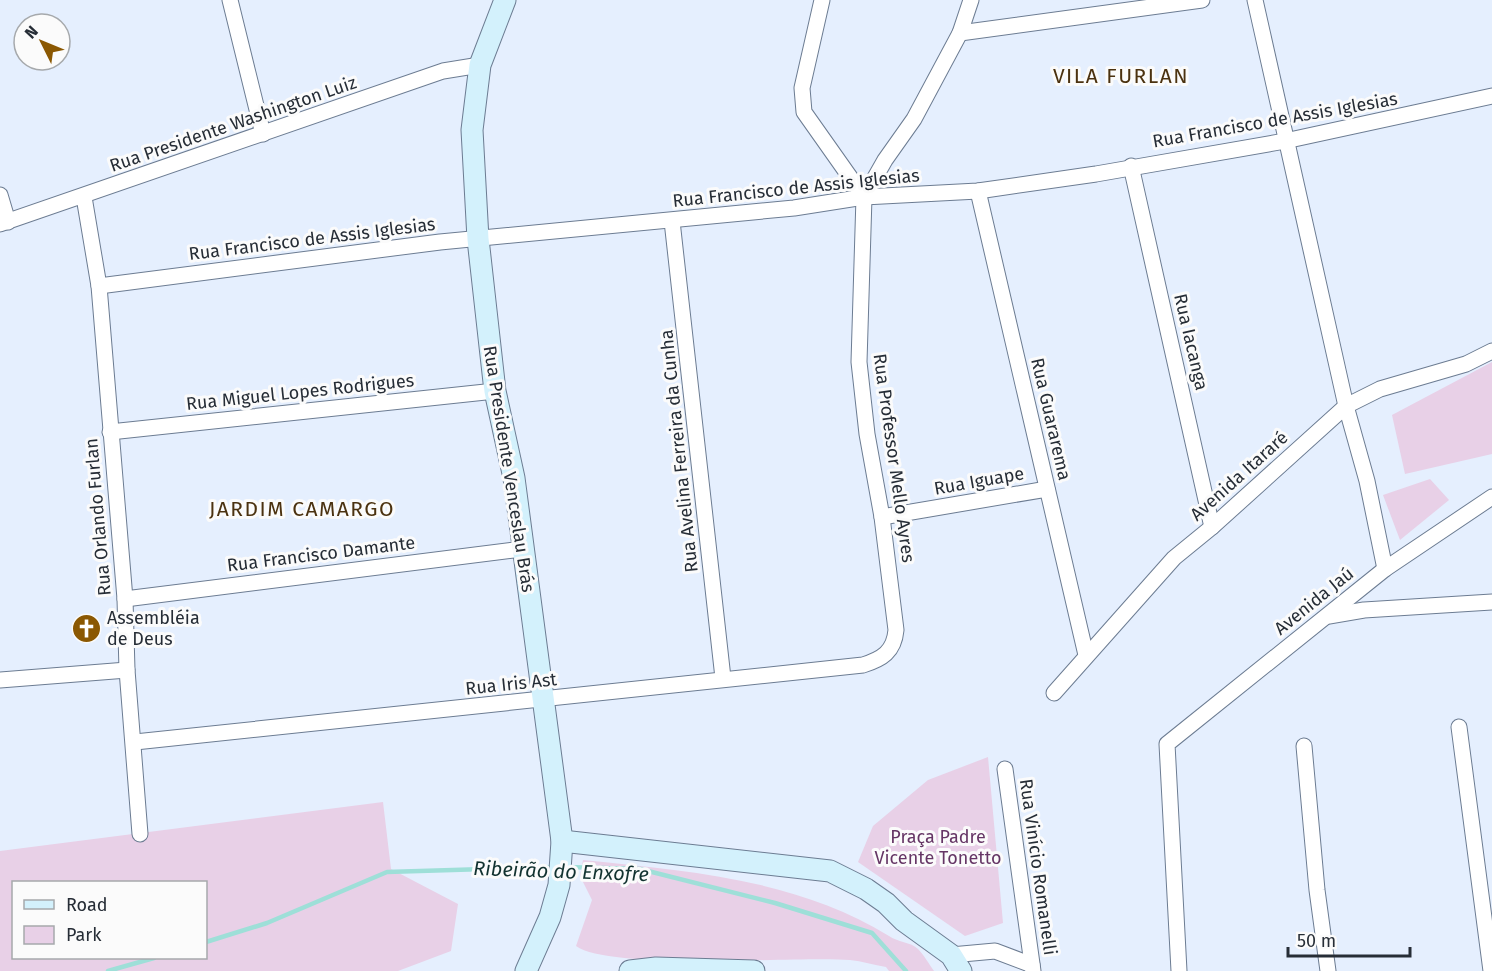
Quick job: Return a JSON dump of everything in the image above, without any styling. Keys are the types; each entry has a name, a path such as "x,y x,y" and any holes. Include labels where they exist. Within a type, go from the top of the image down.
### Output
{"street":[{"path":"230,0 263,134"},
{"name":"Rua Presidente Venceslau Brás","path":"505,0 480,65 472,130 478,239 495,391 514,478 561,849 559,885 550,917 526,971"},
{"path":"822,0 801,100 811,125 864,197 885,160 914,119 960,33 971,0"},
{"path":"960,33 1202,0"},
{"path":"1255,0 1285,141 1346,406 1367,481 1385,569"},
{"name":"Rua Presidente Washington Luiz","path":"4,223 443,71 480,65"},
{"name":"Rua Francisco de Assis Iglesias","path":"99,286 478,239 794,208 864,197 978,191 1096,174 1131,166 1285,141 1492,96"},
{"name":"Rua Iacanga","path":"1131,166 1212,527"},
{"name":"Rua Guararema","path":"978,191 1086,655"},
{"path":"0,195 4,223"},
{"name":"Rua Orlando Furlan","path":"84,197 99,286 125,599 127,670 135,742 140,834"},
{"name":"Rua Professor Mello Ayres","path":"864,197 859,362 867,434 882,517 896,630 894,641 887,654"},
{"name":"Rua Avelina Ferreira da Cunha","path":"672,221 723,678"},
{"name":"Avenida Itararé","path":"1054,693 1174,558 1212,527 1346,406 1380,389 1466,364 1492,351"},
{"name":"Rua Miguel Lopes Rodrigues","path":"110,432 495,391"},
{"name":"Rua Iguape","path":"882,517 1047,489"},
{"name":"Avenida Jaú","path":"1179,971 1167,744 1385,569 1492,497"},
{"name":"Rua Francisco Damante","path":"125,599 522,549"},
{"path":"1326,617 1364,610 1492,602"},
{"name":"Rua Iris Ast","path":"135,742 543,701 723,678 863,665 878,661 887,654"},
{"path":"0,680 127,670"},
{"path":"1459,727 1491,971"},
{"path":"1304,746 1317,890 1328,971"},
{"name":"Rua Vinício Romanelli","path":"1005,769 1032,968"},
{"path":"561,849 830,871 866,889 956,963 995,951 1032,968"},
{"path":"630,971 754,971"}],"green space":[{"path":"1492,362 1492,454 1405,474 1392,415"},
{"path":"1430,479 1449,500 1400,540 1383,495"},
{"name":"Praça Padre Vicente Tonetto","path":"988,757 1003,923 965,936 858,862 873,826 928,780"},
{"path":"383,802 391,869 458,904 451,951 398,971 0,971 0,851"},
{"path":"583,860 662,868 741,881 817,902 854,917 892,938 915,947 934,971 889,971 886,967 850,960 706,961 626,958 596,954 576,946 592,900 580,876"}],"waterway":[{"name":"Ribeirão do Enxofre","path":"207,942 267,923 387,872 554,867"},
{"name":"Ribeirão do Enxofre","path":"565,867 640,869 775,903 872,933 906,971"},
{"name":"Ribeirão do Enxofre","path":"108,971 150,959"}],"place":[{"name":"Assembléia de Deus","path":"86,628"}],"district":[{"name":"VILA FURLAN","path":"1121,76"},
{"name":"JARDIM CAMARGO","path":"302,509"}]}
